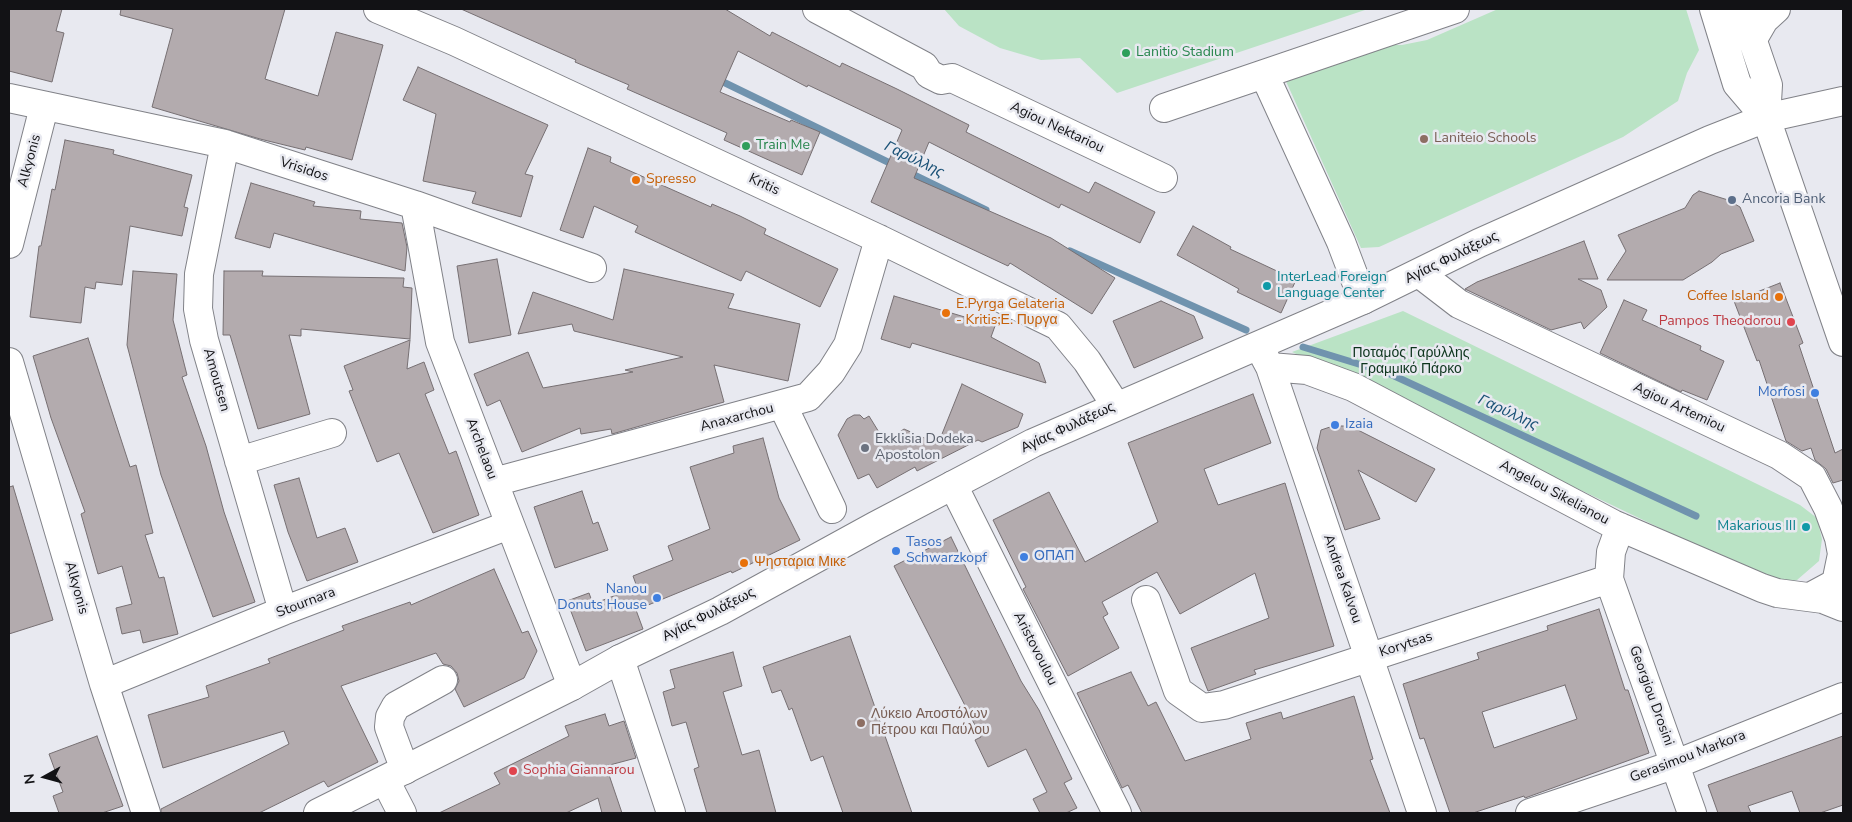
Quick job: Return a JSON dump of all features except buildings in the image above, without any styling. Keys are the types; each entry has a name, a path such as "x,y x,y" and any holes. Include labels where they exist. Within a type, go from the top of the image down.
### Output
{"street":[{"name":"Kritis","path":"378,9 454,42 879,239 1058,326 1087,361 1116,406"},
{"name":"Agiou Nektariou","path":"817,9 924,66 930,74 941,80 952,78 1163,178"},
{"path":"1164,108 1455,9"},
{"path":"1714,9 1737,84 1766,118 1843,342"},
{"path":"1742,9 1768,85 1766,118"},
{"path":"1753,40 1764,20 1776,9"},
{"path":"1264,74 1341,242 1362,300"},
{"name":"Vrisidos","path":"9,98 44,107 225,144 415,205 592,268"},
{"name":"Αγίας Φυλάξεως","path":"318,813 572,686 620,659 720,612 1033,443 1116,406 1265,356 1362,300 1420,274 1479,243 1692,148 1766,118 1843,101"},
{"name":"Alkyonis","path":"10,234 44,107"},
{"name":"Amoutsen","path":"225,144 199,274 198,309 204,340 283,611"},
{"name":"Archelaou","path":"415,205 440,342 572,686"},
{"name":"Anaxarchou","path":"494,482 808,398 831,372 848,345 879,239"},
{"name":"Agiou Artemiou","path":"1420,274 1459,304 1778,455 1812,477 1831,516 1842,554 1836,583 1810,597"},
{"name":"Angelou Sikelianou","path":"1265,356 1353,387 1620,527 1762,588 1822,598 1843,607"},
{"name":"Andrea Kalvou","path":"1265,356 1422,813"},
{"name":"Alkyonis","path":"9,362 104,684 146,813"},
{"path":"783,406 832,509"},
{"path":"239,461 332,433"},
{"name":"Aristovoulou","path":"953,485 1117,813"},
{"name":"Stournara","path":"104,684 283,611 509,525"},
{"path":"1609,579 1611,552 1620,527"},
{"name":"Korytsas","path":"1146,600 1178,691 1202,708 1224,705 1609,579"},
{"name":"Georgiou Drosini","path":"1609,579 1692,813"},
{"path":"620,659 670,813"},
{"path":"402,813 389,727 390,717 396,706 442,680"},
{"name":"Gerasimou Markora","path":"1530,813 1676,764 1843,697"}],"green space":[{"name":"Lanitio Stadium","path":"944,9 1368,9 1117,93 1080,58 1041,60 1000,48 959,26"},
{"path":"1498,9 1686,9 1699,50 1687,73 1678,101 1623,137 1379,247 1361,248 1285,79 1387,45 1402,45 1427,40"},
{"name":"Ποταμός Γαρύλλης Γραμμικό Πάρκο","path":"1403,311 1800,505 1817,518 1822,539 1819,561 1797,580 1779,585 1292,352"}],"waterway":[{"name":"Γαρύλλης","path":"717,79 896,166"},
{"name":"Γαρύλλης","path":"908,172 986,210"},
{"name":"Γαρύλλης","path":"1070,251 1246,330"},
{"name":"Γαρύλλης","path":"1303,347 1388,373 1696,516"}],"place":[{"name":"Lanitio Stadium","path":"1126,53"},
{"name":"Laniteio Schools","path":"1424,139"},
{"name":"Train Me","path":"746,146"},
{"name":"Spresso","path":"636,180"},
{"name":"Ancoria Bank","path":"1732,200"},
{"name":"InterLead Foreign Language Center","path":"1267,286"},
{"name":"Coffee Island","path":"1779,297"},
{"name":"E.Pyrga Gelateria - Kritis;Ε. Πυργα","path":"946,313"},
{"name":"Pampos Theodorou","path":"1791,322"},
{"name":"Morfosi","path":"1815,393"},
{"name":"Izaia","path":"1335,425"},
{"name":"Ekklisia Dodeka Apostolon","path":"865,448"},
{"name":"Makarious III","path":"1806,527"},
{"name":"Tasos Schwarzkopf","path":"896,551"},
{"name":"ΟΠΑΠ","path":"1024,557"},
{"name":"Ψησταρια Μικε","path":"744,563"},
{"name":"Nanou Donuts House","path":"657,598"},
{"name":"Λύκειο Αποστόλων Πέτρου και Παύλου","path":"861,723"},
{"name":"Sophia Giannarou","path":"513,771"}]}
